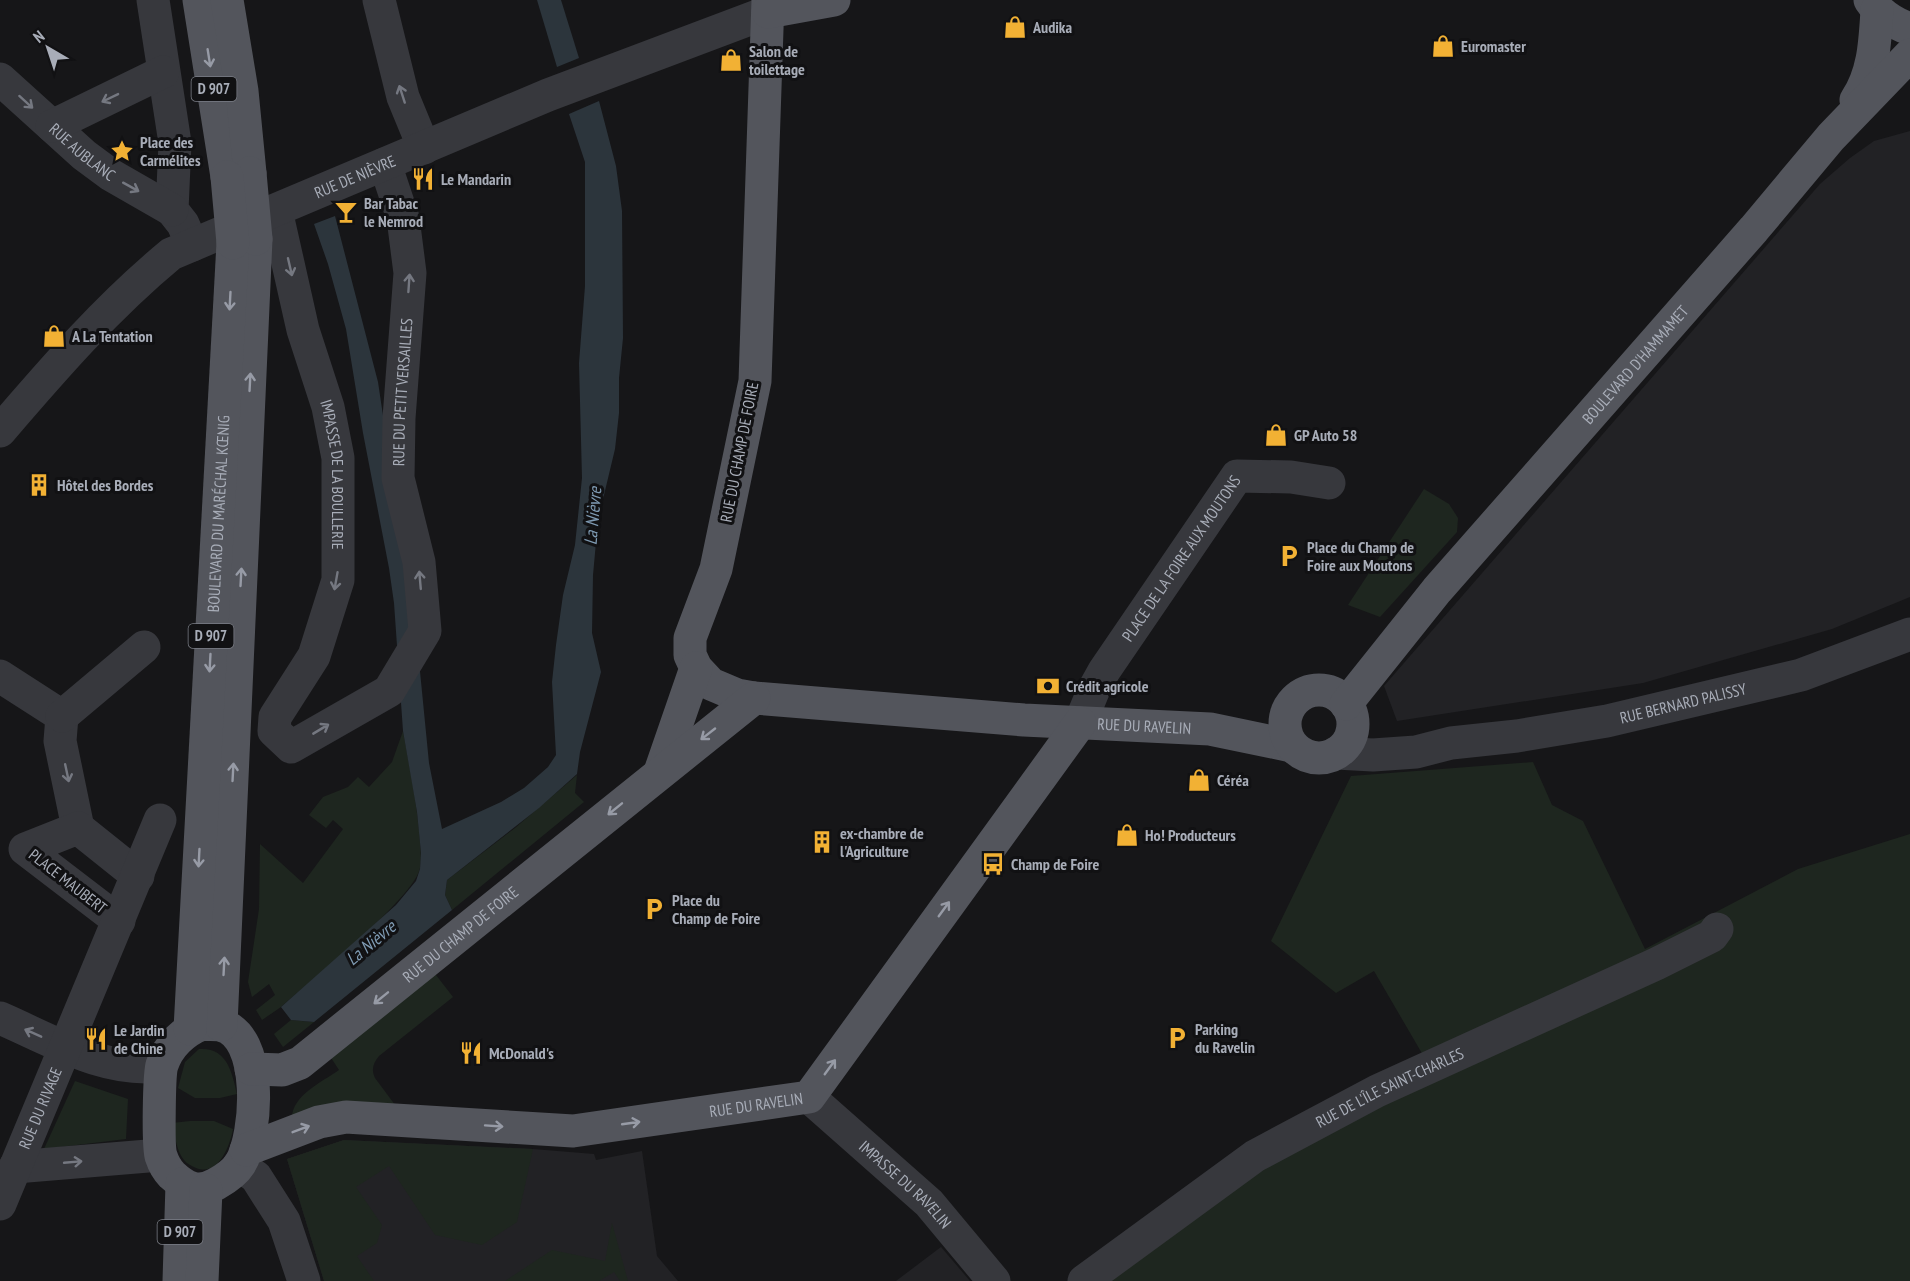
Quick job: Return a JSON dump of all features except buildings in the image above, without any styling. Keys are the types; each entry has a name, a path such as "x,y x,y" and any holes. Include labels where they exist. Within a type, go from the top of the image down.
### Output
{"main road":[{"name":"BOULEVARD DU MARÉCHAL KŒNIG","path":"199,0 238,175 245,241 222,1025"},
{"name":"BOULEVARD DU MARÉCHAL KŒNIG","path":"227,0 242,91 238,175"},
{"path":"768,6 834,0"},
{"path":"1873,5 1894,23 1910,29"},
{"name":"BOULEVARD D'HAMMAMET","path":"1831,137 1862,91 1872,63 1873,5"},
{"name":"RUE DU CHAMP DE FOIRE","path":"696,668 690,655 690,638 716,569 755,381 768,6"},
{"name":"BOULEVARD D'HAMMAMET","path":"1340,720 1437,590 1831,137 1910,55"},
{"name":"BOULEVARD DU MARÉCHAL KŒNIG","path":"190,1029 245,241"},
{"path":"660,772 696,668"},
{"name":"RUE DU RAVELIN","path":"696,668 711,684 737,695 754,698 1024,720 1210,729 1292,746"},
{"path":"1318,690 1340,720 1318,758 1309,757 1292,746 1285,729 1287,711 1292,703 1300,696 1318,690"},
{"name":"RUE DU CHAMP DE FOIRE","path":"251,1069 282,1070 300,1063 754,698"},
{"name":"RUE DU RAVELIN","path":"1210,729 1287,711"},
{"path":"1024,720 1040,776"},
{"name":"RUE DU RAVELIN","path":"243,1158 319,1122 346,1117 573,1131 809,1097 1080,723"},
{"path":"202,1024 222,1025 238,1036 248,1051 254,1111 243,1158 225,1180 194,1187 168,1172 160,1155 161,1066 173,1045 190,1029 202,1024"},
{"name":"D 907","path":"179,1281 194,1187"},
{"name":"D 907","path":"194,1187 202,1281"}],"street":[{"path":"153,0 175,143 172,210 183,224 192,245"},
{"path":"379,0 403,97 424,148"},
{"name":"RUE DE NIÈVRE","path":"0,431 117,300 171,254 548,95 768,6"},
{"path":"52,126 163,72"},
{"name":"RUE AUBLANC","path":"0,79 111,175 172,210"},
{"name":"RUE DU PETIT VERSAILLES","path":"273,730 291,747 389,691 425,631 419,562 398,478 399,418 410,273 403,218 385,164"},
{"name":"IMPASSE DE LA BOULLERIE","path":"273,730 275,717 314,656 338,580 338,458 328,407 303,330 276,210"},
{"name":"PLACE DE LA FOIRE AUX MOUTONS","path":"1080,723 1104,671 1237,476 1291,477 1329,483"},
{"name":"RUE BERNARD PALISSY","path":"1340,720 1377,739 1450,743 1517,736 1607,721 1801,675 1910,634"},
{"path":"144,647 62,716 60,741 78,828 138,876 160,820"},
{"path":"0,676 62,716"},
{"name":"PLACE MAUBERT","path":"12,843 78,828"},
{"name":"PLACE MAUBERT","path":"12,843 119,921"},
{"name":"RUE DU RIVAGE","path":"5,1189 138,876"},
{"name":"RUE DE L'ÎLE SAINT-CHARLES","path":"1084,1281 1255,1156 1377,1091 1656,964 1712,936 1717,929"},
{"path":"0,1018 110,1064 142,1068 161,1066"},
{"name":"IMPASSE DU RAVELIN","path":"809,1097 929,1203 994,1281"},
{"path":"5,1189 160,1155"},
{"path":"243,1158 284,1221 303,1281"}],"shaded area":[{"path":"1910,131 1910,597 1832,629 1643,683 1397,721 1384,686 1820,184 1874,141"},
{"path":"1424,489 1449,504 1458,518 1457,532 1380,617 1348,605"},
{"path":"403,731 421,850 420,868 414,881 400,899 359,939 281,1007 262,1020 256,1010 275,995 269,984 252,997 248,982 259,909 260,844 303,883 343,829 333,820 326,828 309,815 323,797 348,787 358,777 369,787 392,762"},
{"path":"1533,762 1552,805 1583,821 1645,949 1798,869 1910,834 1910,1281 1103,1281 1270,1159 1434,1074 1374,971 1336,993 1271,941 1351,776"},
{"path":"577,775 575,793 584,802 452,910 445,895 447,880 515,828"},
{"path":"429,966 453,997 379,1056 373,1067 375,1078 401,1113 292,1119 293,1111 302,1097 339,1070 326,1050"},
{"path":"291,1020 314,1022 283,1047 274,1034"},
{"path":"199,1049 216,1052 227,1062 237,1094 220,1098 195,1098 178,1088 185,1062"},
{"path":"75,1081 128,1099 126,1139 44,1149"},
{"path":"214,1121 233,1129 226,1151 217,1164 211,1168 204,1170 191,1166 179,1152 172,1123"},
{"path":"344,1140 533,1149 594,1154 596,1160 642,1151 657,1256 678,1281 324,1281 287,1159"},
{"path":"344,1140 533,1149 517,1222 482,1245 435,1235 389,1166 356,1187 382,1225 377,1243 357,1256 374,1281 324,1281 287,1159"},
{"path":"612,1223 628,1281 620,1281 614,1272 599,1281 505,1281 552,1250 605,1261"},
{"path":"941,1247 970,1281 896,1281"}],"water":[{"path":"537,0 561,0 579,58 557,67"},
{"name":"La Nièvre","path":"599,101 616,166 622,211 623,338 615,449 598,520 593,575 592,633 601,672 580,752 577,774 539,808 447,880 445,895 452,910 314,1022 291,1020 281,1007 396,905 416,881 420,869 421,853 417,812 403,731 394,603 389,568 346,329 314,224 335,216 378,382 418,651 429,763 442,829 501,802 524,788 548,767 556,755 552,682 563,595 575,545 582,478 579,363 585,286 585,162 569,114"}],"place":[{"name":"Audika","path":"1015,27"},
{"name":"Euromaster","path":"1443,46"},
{"name":"Salon de toilettage","path":"731,60"},
{"name":"Place des Carmélites","path":"122,151"},
{"name":"Le Mandarin","path":"423,179"},
{"name":"Bar Tabac le Nemrod","path":"346,212"},
{"name":"A La Tentation","path":"54,336"},
{"name":"GP Auto 58","path":"1276,435"},
{"name":"Hôtel des Bordes","path":"39,485"},
{"name":"Place du Champ de Foire aux Moutons","path":"1289,556"},
{"name":"Crédit agricole","path":"1048,686"},
{"name":"Céréa","path":"1199,780"},
{"name":"Ho! Producteurs","path":"1127,835"},
{"name":"ex-chambre de l'Agriculture","path":"822,842"},
{"name":"Champ de Foire","path":"993,864"},
{"name":"Place du Champ de Foire","path":"654,909"},
{"name":"Parking du Ravelin","path":"1177,1038"},
{"name":"Le Jardin de Chine","path":"96,1039"},
{"name":"McDonald's","path":"471,1053"}]}
